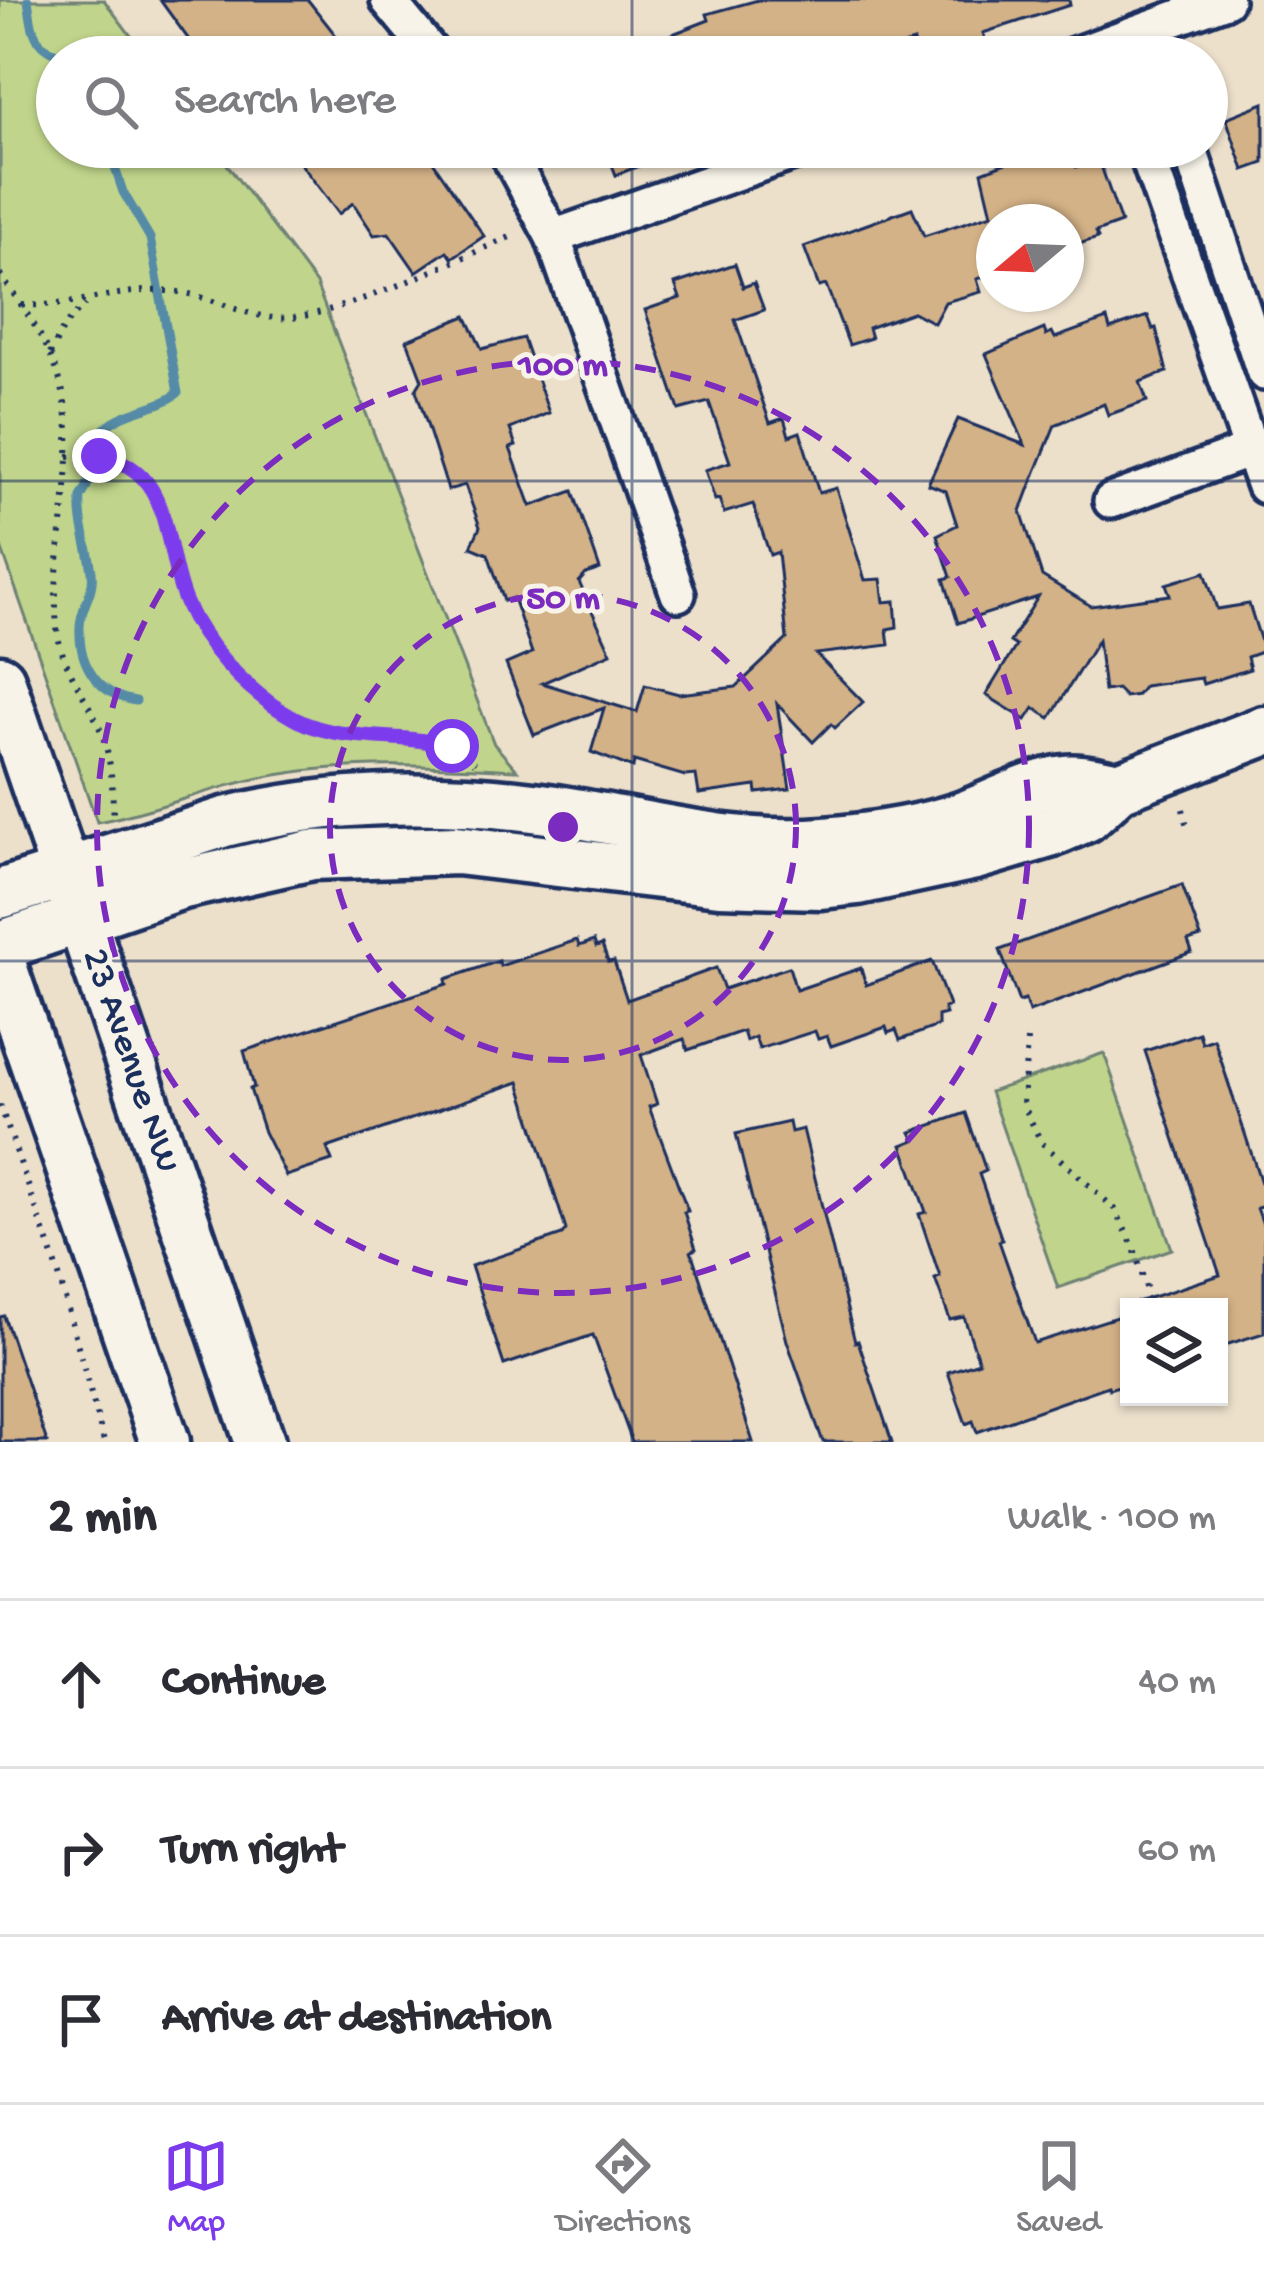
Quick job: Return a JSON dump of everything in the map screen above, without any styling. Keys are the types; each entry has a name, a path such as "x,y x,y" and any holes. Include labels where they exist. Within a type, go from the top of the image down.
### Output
{"street":[{"path":"388,0 418,36"},
{"path":"1167,36 1226,0"},
{"path":"516,168 549,229 678,594"},
{"path":"549,229 743,168"},
{"path":"1152,168 1258,448 1264,486"},
{"path":"1197,168 1264,373"},
{"path":"1112,501 1258,448"},
{"name":"23 Avenue NW","path":"0,680 260,1442"},
{"path":"0,946 218,874 358,851 493,852 719,881 820,884 923,868 1086,818 1119,787 1264,731"},
{"path":"0,894 262,813 360,801 409,798 499,805 575,813 726,841 773,844 860,838 954,819 1065,780 1119,787"},
{"path":"0,961 165,1442"}],"path":[{"path":"21,305 53,306 173,290 272,318 306,316 549,229"},
{"path":"0,274 50,354 63,393 72,455 56,627 71,676 102,732 110,758 113,819"},
{"path":"50,354 65,326 88,300"},
{"path":"72,455 126,462 147,482 164,520 186,602 208,640 257,692 306,726 328,733 424,739 452,746 486,775"},
{"path":"1183,809 1188,832"},
{"path":"1027,1040 1023,1104 1041,1142 1115,1209 1149,1298"},
{"path":"0,1105 56,1265 104,1442"}],"green space":[{"path":"0,0 104,0 131,36 36,36 36,168 230,168 316,284 494,744 517,770 397,766 306,771 253,779 97,822 0,544"},
{"path":"1104,1053 1172,1249 1058,1288 990,1092"}],"building":[{"path":"160,0 308,0 336,36 186,36"},
{"path":"758,0 1069,0 1070,5 984,36 668,36 709,20 707,14"},
{"path":"1264,103 1264,163 1244,170 1228,117"},
{"path":"304,168 437,168 484,236 452,258 447,251 416,272 389,233 374,235 353,203 339,214"},
{"path":"993,168 1102,168 1121,223 1096,232 1098,238 1084,242 1084,204 990,204 982,172"},
{"path":"912,208 924,236 976,219 976,293 945,302 934,323 913,312 868,328 871,338 849,345 826,285 819,287 804,247"},
{"path":"735,264 743,287 754,283 764,310 735,320 770,423 784,418 789,436 800,432 819,493 836,488 865,580 881,579 884,602 895,601 897,627 887,629 889,645 816,654 863,702 835,728 831,724 813,742 777,704 790,789 757,793 756,786 699,794 696,775 634,761 633,768 591,752 604,708 534,735 506,664 532,653 513,598 504,601 488,554 471,547 480,527 465,485 448,490 416,390 422,380 407,340 466,316 482,349 523,338 549,413 510,429 516,446 510,448 531,506 573,491 600,569 579,582 611,653 542,683 637,712 645,685 679,694 736,687 787,639 778,552 770,555 753,504 724,513 719,499 715,500 705,470 730,462 709,402 679,410 645,310 680,298 675,284"},
{"path":"1148,316 1156,328 1167,372 1140,382 1147,401 1108,415 1104,404 1055,425 1021,511 1042,576 1091,606 1170,595 1166,584 1205,572 1217,609 1249,604 1264,651 1247,657 1250,669 1203,684 1201,678 1144,686 1137,695 1125,697 1117,689 1104,691 1098,640 1050,718 1034,708 1026,720 986,695 1016,646 1010,642 1038,597 958,623 944,579 951,577 937,535 957,525 946,491 928,484 958,419 1025,445 986,354 1044,329 1055,338 1107,319 1110,329"},
{"path":"1182,885 1201,937 1188,941 1192,952 1029,1012 1025,1000 1019,1002 1000,950"},
{"path":"577,940 579,946 594,941 596,947 602,945 608,962 614,961 627,1000 716,968 724,989 789,967 796,990 861,968 866,985 932,961 949,1006 944,1008 946,1014 938,1016 938,1026 900,1040 896,1030 888,1033 886,1027 831,1046 827,1036 818,1039 815,1031 759,1049 755,1037 746,1041 743,1031 688,1050 684,1039 641,1055 657,1104 649,1107 688,1211 684,1212 696,1249 691,1251 753,1442 632,1442 593,1335 504,1365 471,1266 566,1230 519,1082 327,1148 332,1161 286,1176 264,1132 244,1051 447,984 446,979 499,961 500,966"},
{"path":"1199,1033 1202,1043 1214,1039 1264,1192 1264,1206 1257,1208 1264,1227 1264,1333 1228,1344 1228,1298 1149,1298 1220,1275 1145,1051"},
{"path":"966,1113 986,1171 979,1174 999,1241 1035,1343 1120,1316 1120,1386 977,1432 973,1421 966,1424 948,1372 979,1362 964,1317 950,1320 935,1279 940,1277 919,1214 926,1212 902,1145 915,1140 911,1132"},
{"path":"789,1122 791,1132 803,1129 855,1342 892,1442 823,1442 787,1341 736,1134"},
{"path":"4,1316 47,1442 0,1442 0,1317"}],"waterway":[{"path":"28,0 36,37"},
{"path":"115,168 150,238 178,393 108,425 97,440 81,497 92,580 81,620 83,654 101,685 136,701"}],"route":[{"path":"99,456 126,462 147,482 164,520 186,602 208,640 257,692 306,726 328,733 424,739 452,746"}]}
